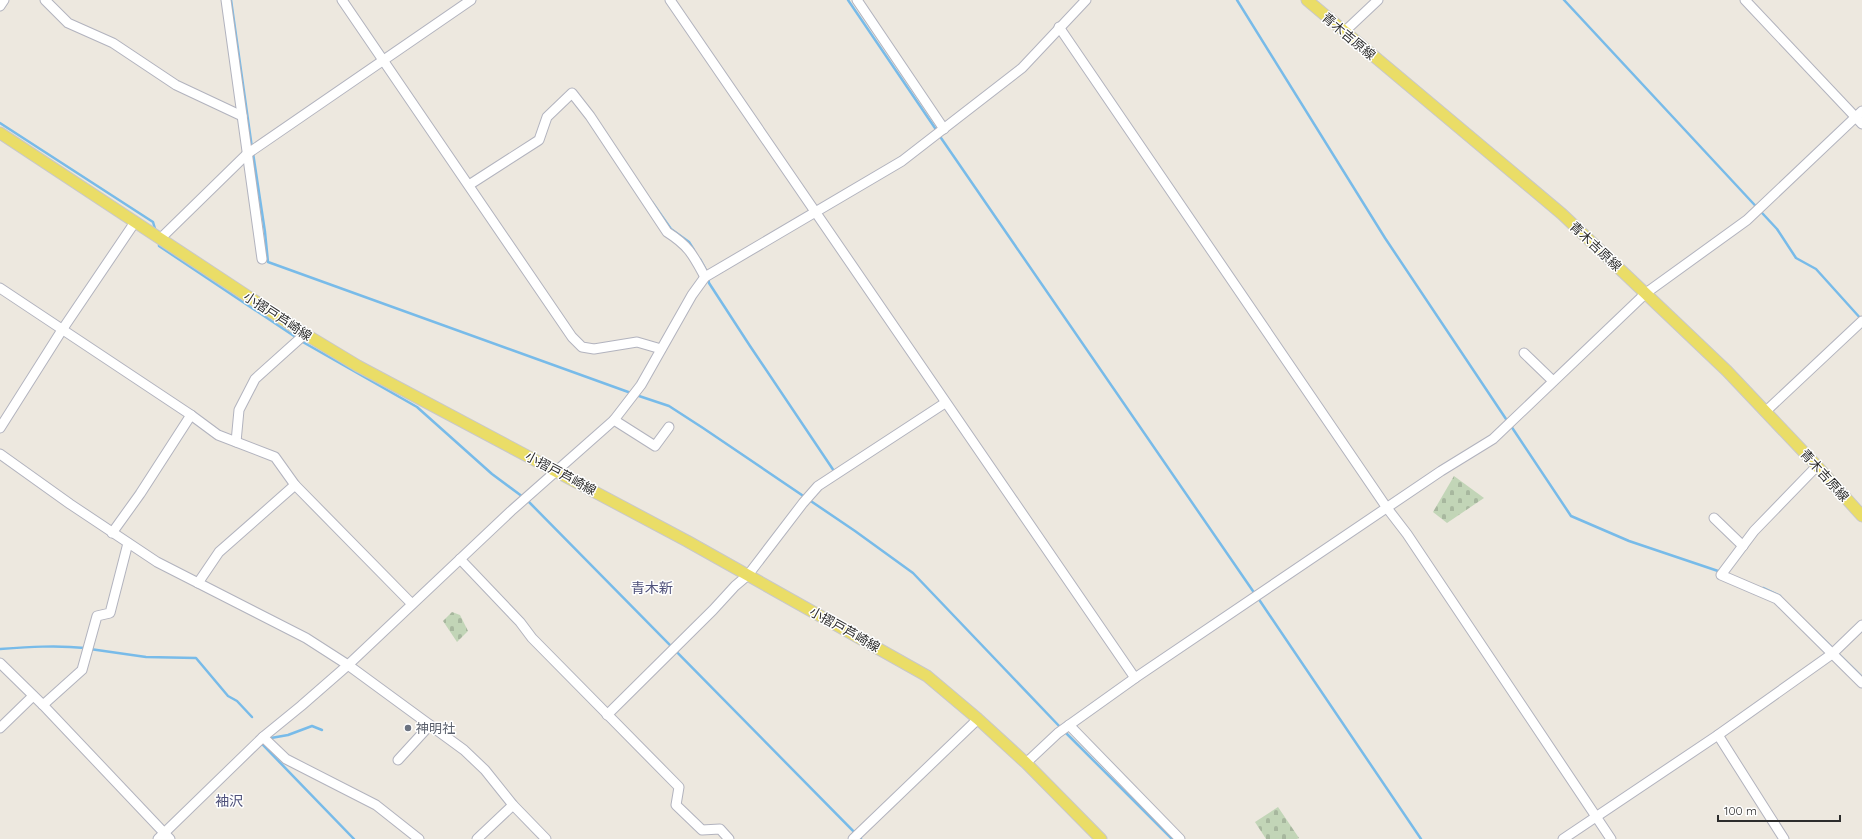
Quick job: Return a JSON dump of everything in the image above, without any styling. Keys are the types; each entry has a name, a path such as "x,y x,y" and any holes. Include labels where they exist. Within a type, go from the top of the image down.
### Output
{"main road":[{"name":"青木吉原線","path":"1307,0 1562,214 1727,371 1862,516"},
{"name":"小摺戸芦崎線","path":"0,133 305,334 358,366 556,471 927,676 978,719 1026,763 1101,839"}],"street":[{"path":"0,6 4,0"},
{"path":"46,0 68,23 113,43 176,85 242,116"},
{"path":"226,0 262,258"},
{"path":"342,0 384,59 572,337 582,347 594,349 638,342 661,349"},
{"path":"161,238 247,154 471,0"},
{"path":"670,0 1134,678"},
{"path":"857,0 944,129"},
{"path":"0,664 43,705 164,837 263,737 348,665 460,559 614,420 641,385 692,295 705,277 902,161 1022,68 1086,0"},
{"path":"1344,32 1378,0"},
{"path":"1744,0 1859,114 1862,124"},
{"path":"1059,27 1387,508 1408,534 1611,839"},
{"path":"469,185 539,140 547,117 572,93 590,116 667,232 681,241 692,252 705,277"},
{"path":"1026,763 1070,725 1134,678 1387,508 1493,439 1646,293 1747,220 1859,114"},
{"path":"0,428 62,330 135,222"},
{"path":"0,288 191,415 218,435 275,458 295,485 412,604"},
{"path":"1765,412 1862,321"},
{"path":"236,442 239,410 255,379 305,334"},
{"path":"1524,353 1553,381"},
{"path":"607,715 714,610 735,586 748,576 803,503 818,486 945,403"},
{"path":"112,532 140,494 191,415"},
{"path":"614,420 655,446 669,427"},
{"path":"0,454 157,562 306,638 348,665 464,750 480,765 513,805 546,839"},
{"path":"1817,466 1754,531 1721,575 1777,599 1862,683"},
{"path":"198,583 219,552 295,485"},
{"path":"1714,518 1743,546"},
{"path":"43,705 82,670 97,616 104,613 110,613 128,543"},
{"path":"460,559 520,622 532,638 679,787 676,805 702,830 720,829 729,839"},
{"path":"1563,839 1595,816 1718,735 1832,654 1862,625"},
{"path":"0,728 33,696"},
{"path":"853,839 978,719"},
{"path":"398,760 430,725"},
{"path":"1070,725 1180,839"},
{"path":"1718,735 1784,839"},
{"path":"263,737 286,759 376,805 419,839"},
{"path":"477,839 513,805"}],"green space":[{"path":"1454,476 1484,498 1447,523 1433,512"},
{"path":"452,612 460,615 468,631 457,642 443,621"},
{"path":"1278,807 1299,838 1266,839 1255,822"}],"waterway":[{"path":"231,0 252,148"},
{"path":"848,0 937,131"},
{"path":"1237,0 1385,238 1508,422"},
{"path":"1564,0 1777,229 1796,258 1816,269 1862,320"},
{"path":"0,123 153,222 156,232"},
{"path":"939,135 1255,594"},
{"path":"253,153 268,262 631,393"},
{"path":"652,202 671,229 689,242 694,250"},
{"path":"159,242 159,246 297,338"},
{"path":"700,259 707,272"},
{"path":"708,277 709,283 834,471"},
{"path":"301,341 417,407 492,474 523,497"},
{"path":"636,395 669,406 855,531 913,573 1061,728"},
{"path":"1511,426 1571,516 1629,541 1721,572"},
{"path":"527,500 861,839"},
{"path":"1763,588 1780,596"},
{"path":"1258,598 1421,839"},
{"path":"1815,631 1862,677"},
{"path":"0,649 53,646 85,648"},
{"path":"90,649 146,657 196,658 228,696 237,701 252,717"},
{"path":"271,738 288,735 312,726 322,730"},
{"path":"1065,732 1172,839"},
{"path":"262,744 354,839"}],"place":[{"name":"神明社","path":"408,728"}],"district":[{"name":"青木新","path":"652,588"},
{"name":"袖沢","path":"229,801"}]}
